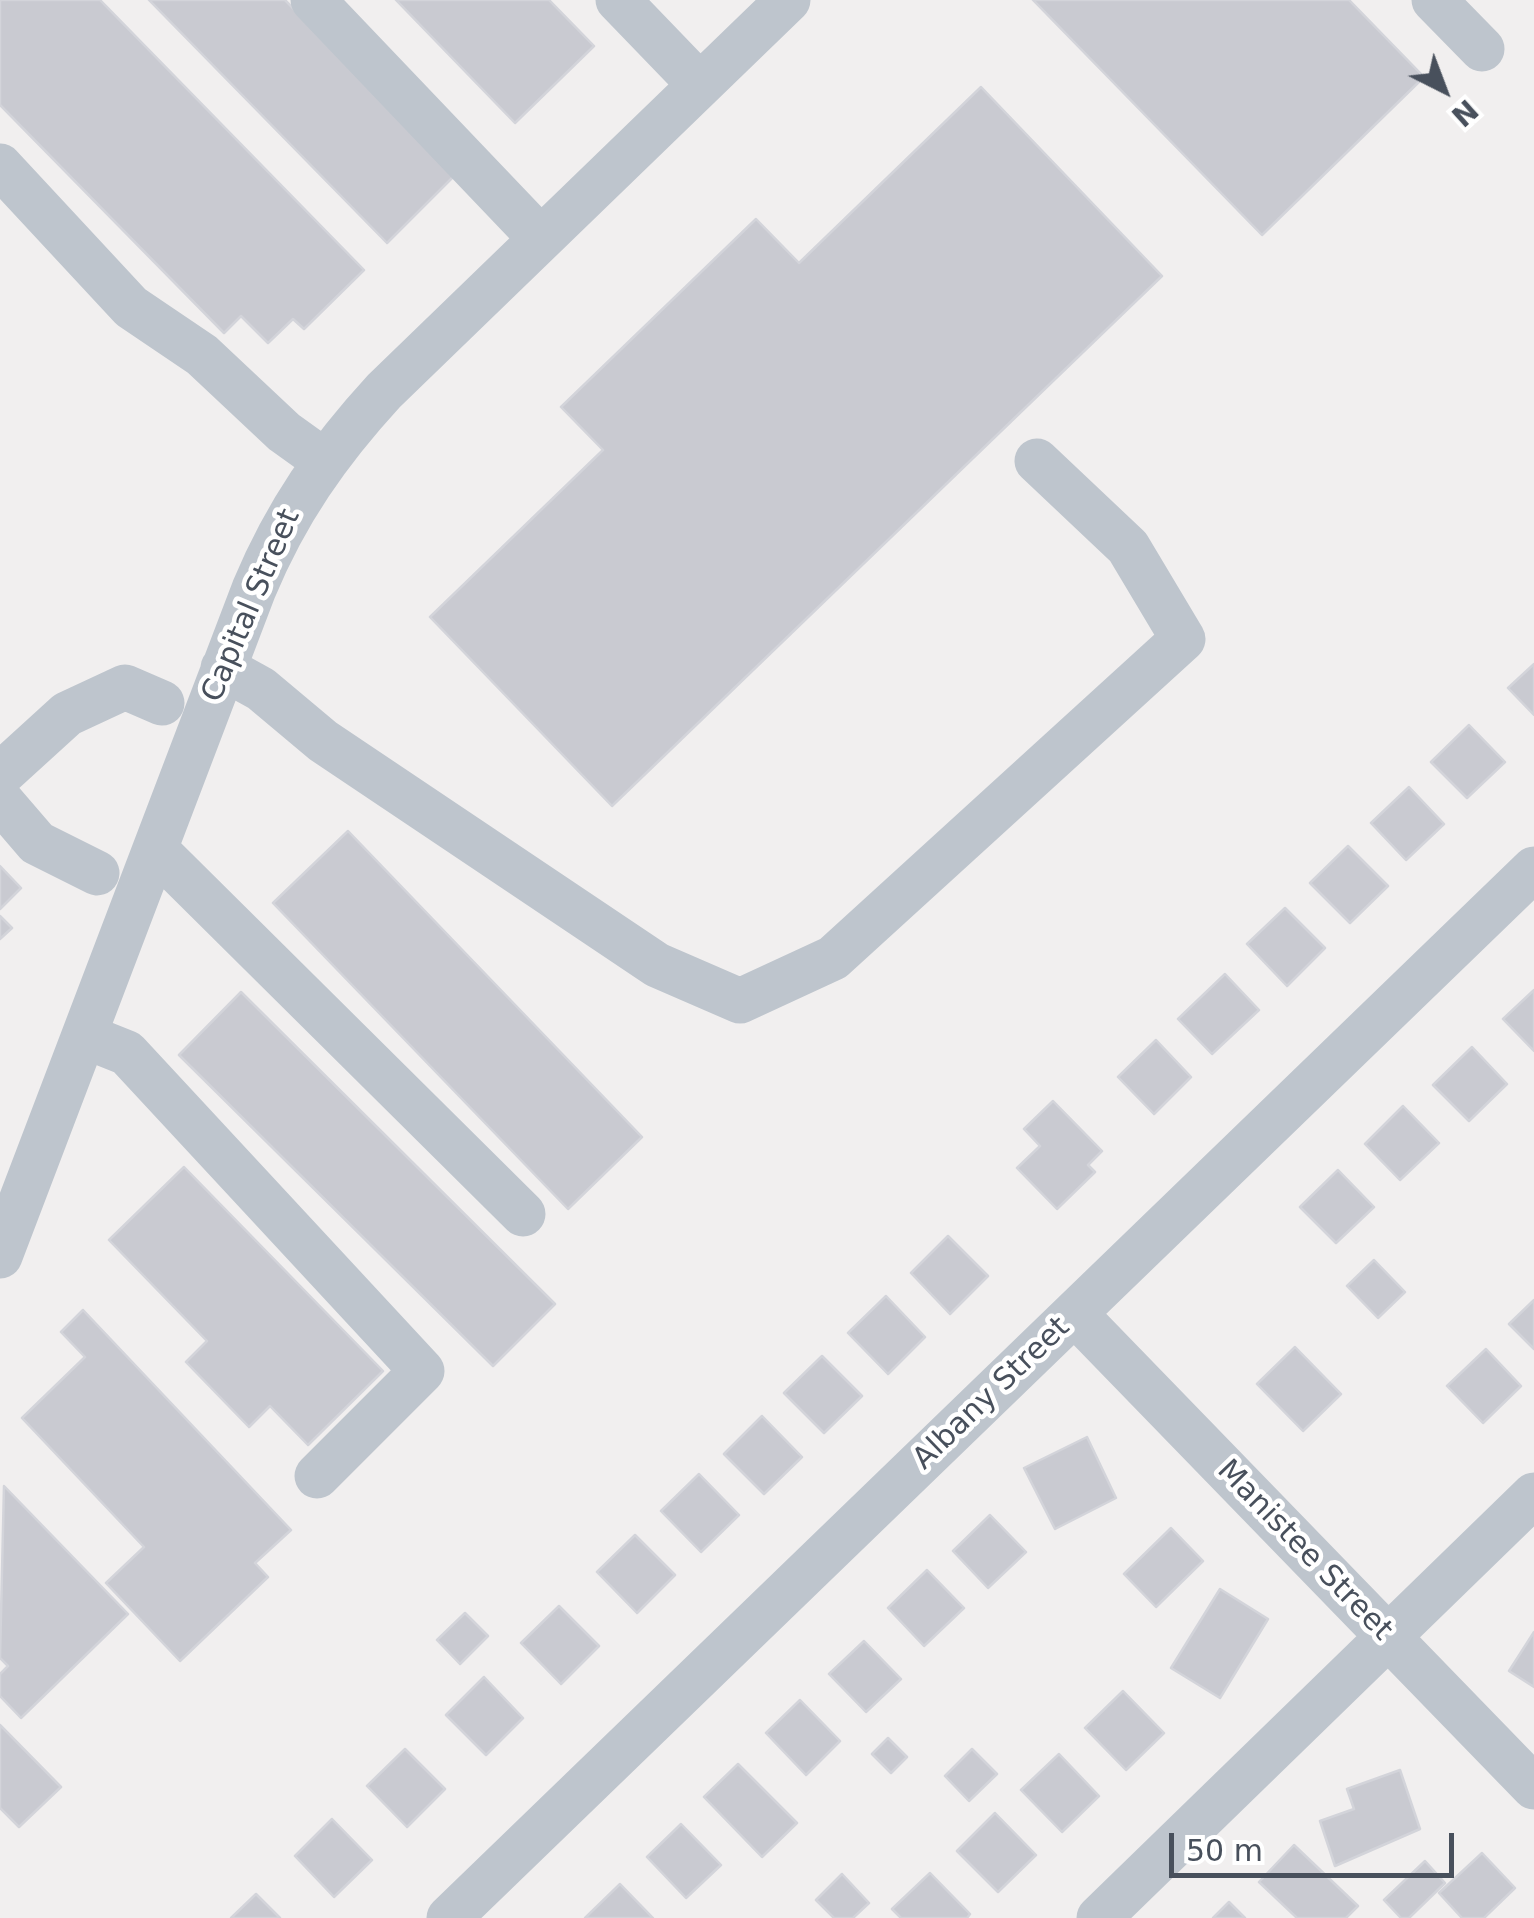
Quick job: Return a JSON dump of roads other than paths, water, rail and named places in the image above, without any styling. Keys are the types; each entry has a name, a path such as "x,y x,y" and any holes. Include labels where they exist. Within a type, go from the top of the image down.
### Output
{"street":[{"path":"313,0 541,239"},
{"path":"618,0 700,86"},
{"name":"Capital Street","path":"0,1256 275,538 323,460 384,391 788,0"},
{"path":"1434,0 1482,49"},
{"path":"0,166 131,308 202,355 284,432 323,460"},
{"path":"223,668 261,689 323,740 657,965 740,1001 832,958 1183,639 1128,547 1037,462"},
{"path":"0,775 67,714 126,687 162,703"},
{"path":"0,800 37,843 97,873"},
{"path":"157,850 522,1214"},
{"name":"Albany Street","path":"449,1918 1534,869"},
{"path":"87,1037 126,1053 422,1372 317,1476"},
{"name":"Manistee Street","path":"1075,1314 1534,1788"},
{"path":"1099,1918 1534,1495"}]}
